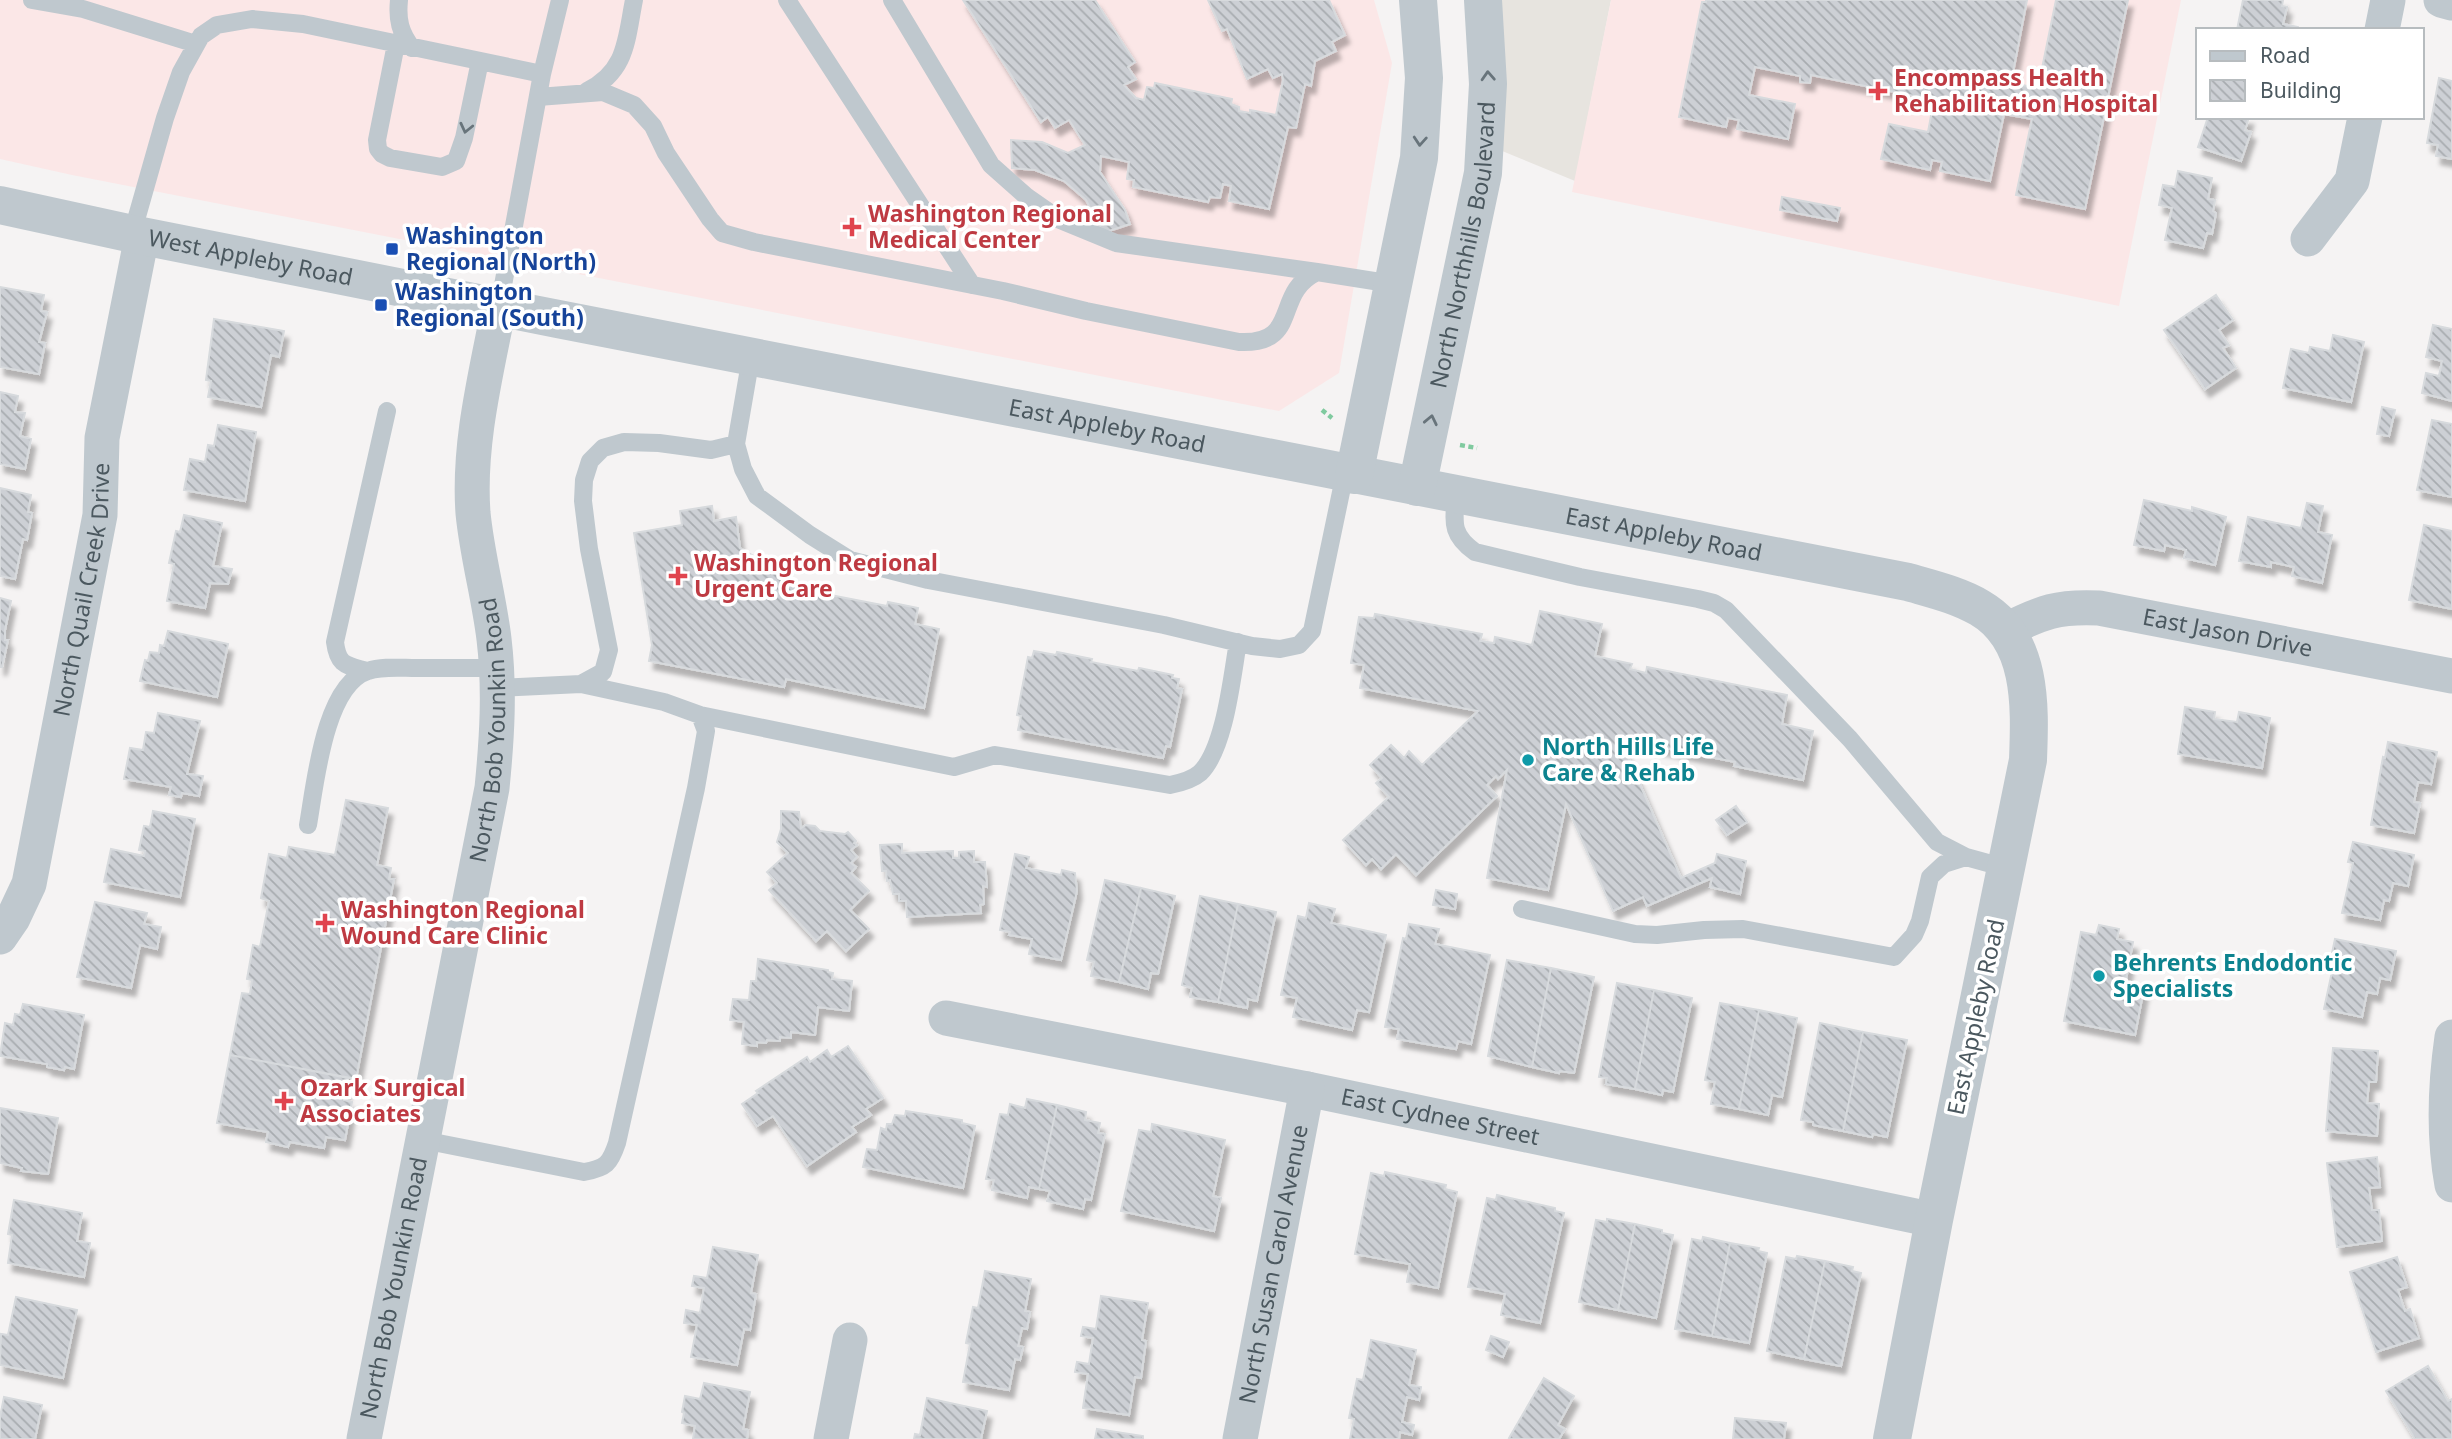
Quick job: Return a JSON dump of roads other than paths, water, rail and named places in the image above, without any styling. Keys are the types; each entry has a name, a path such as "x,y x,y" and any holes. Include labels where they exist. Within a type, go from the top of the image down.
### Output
{"street":[{"path":"1349,474 1419,158 1424,78 1419,0"},
{"name":"North Northhills Boulevard","path":"1418,487 1483,173 1488,84 1483,0"},
{"path":"2382,28 2388,0"},
{"path":"2441,0 2452,2"},
{"path":"2308,239 2352,181 2365,119"},
{"name":"West Appleby Road","path":"0,205 499,307"},
{"name":"North Quail Creek Drive","path":"0,937 13,918 29,884 100,515 102,438 137,235"},
{"name":"East Appleby Road","path":"499,307 1908,582 1949,594 1980,608 2006,629 2020,657 2030,712 2028,760 1892,1439"},
{"name":"North Bob Younkin Road","path":"364,1439 492,788 499,709 497,678 494,640 473,512 475,440 499,307"},
{"name":"East Jason Drive","path":"2006,629 2044,612 2071,607 2099,608 2452,676"},
{"name":"East Cydnee Street","path":"946,1018 1307,1088 1934,1220"},
{"path":"2452,1037 2447,1069 2445,1118 2452,1185"},
{"name":"North Susan Carol Avenue","path":"1240,1439 1307,1088"},
{"path":"831,1439 850,1340"}],"lane":[{"path":"32,0 83,9 196,44"},
{"path":"398,0 398,17 404,46 377,140 378,149 390,158 442,167 456,161 464,138 480,61"},
{"path":"499,307 542,74 560,0"},
{"path":"585,92 611,75 618,64 623,53 634,0"},
{"path":"787,0 972,285"},
{"path":"892,0 990,165 1027,197 1060,220 1116,243 1393,284"},
{"path":"137,235 165,118 181,72 201,36 217,25 252,19 303,24 542,74"},
{"path":"538,97 603,92 634,105 653,126 666,153 691,192 722,233 754,242 1239,342 1268,339 1277,331 1296,289 1317,272"},
{"path":"751,357 736,444 743,469 757,496 850,560 928,580 1164,625 1238,642 1280,649 1299,645 1312,631 1349,474"},
{"path":"367,671 343,664 337,655 335,642 387,411"},
{"path":"581,684 603,672 609,650 585,522 584,480 590,461 603,449 624,442 642,441 711,450 736,444"},
{"path":"1456,494 1454,528 1462,542 1475,552 1580,578 1706,601 1726,610 1850,739 1928,833 1948,850 2006,868"},
{"path":"308,825 322,751 337,702 350,682 367,671 385,668 581,684 664,702 700,715 954,767 995,755 1170,785 1186,781 1200,772 1218,742 1238,642"},
{"path":"423,1140 584,1172 601,1169 612,1157 696,788 706,731 700,715"},
{"path":"1522,909 1657,936 1704,930 1744,929 1894,957 1914,935 1930,877 1944,864 1966,857"}],"place":[{"name":"Encompass Health Rehabilitation Hospital","path":"1878,91"},
{"name":"Washington Regional Medical Center","path":"852,227"},
{"name":"Washington Regional (North)","path":"392,249"},
{"name":"Washington Regional (South)","path":"381,305"},
{"name":"Washington Regional Urgent Care","path":"678,576"},
{"name":"North Hills Life Care & Rehab","path":"1528,760"},
{"name":"Washington Regional Wound Care Clinic","path":"325,923"},
{"name":"Behrents Endodontic Specialists","path":"2099,976"},
{"name":"Ozark Surgical Associates","path":"284,1101"}]}
